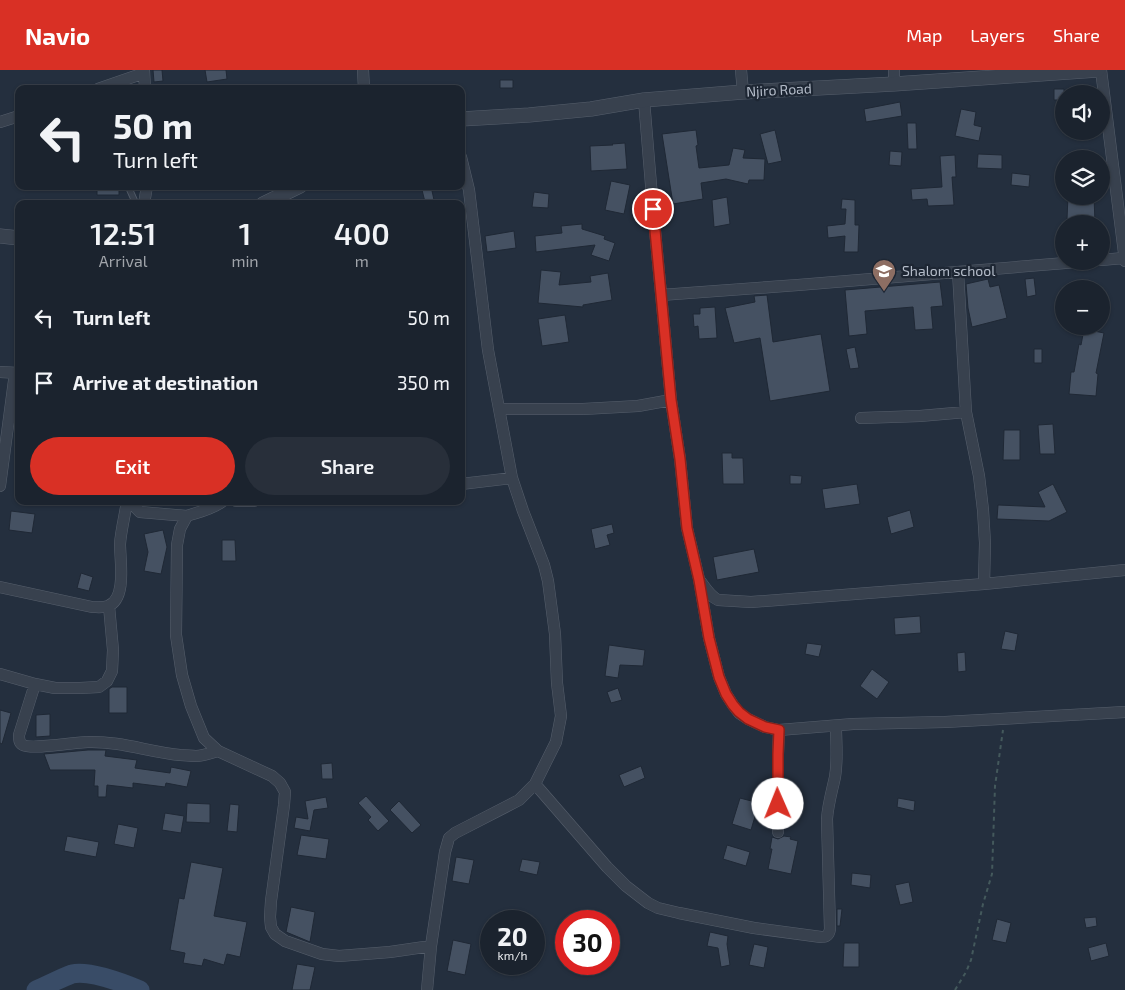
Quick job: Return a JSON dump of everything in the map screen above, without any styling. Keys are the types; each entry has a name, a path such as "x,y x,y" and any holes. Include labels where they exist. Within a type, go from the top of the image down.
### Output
{"street":[{"path":"363,70 364,85"},
{"path":"741,70 743,92"},
{"path":"894,70 894,84"},
{"path":"1100,70 1125,260 1110,260"},
{"name":"Njiro Road","path":"465,119 529,115 591,109 644,100 743,92 1100,70"},
{"path":"109,85 144,72 145,85"},
{"path":"644,100 671,400 680,459 687,528 699,580 709,638 719,677 733,705 748,719 765,727 779,730 1125,712"},
{"path":"0,122 15,117"},
{"path":"427,990 431,946 445,852 449,838 519,800 535,784 556,742 561,716 554,624 548,581 544,565 512,478 488,350 469,190 465,174"},
{"path":"271,200 292,190"},
{"path":"0,236 15,238"},
{"path":"661,295 1055,264"},
{"path":"958,272 966,412 979,476 983,510 985,543 984,584"},
{"path":"0,372 15,373"},
{"path":"0,486 15,386"},
{"path":"499,409 583,409 638,406 671,400"},
{"path":"861,418 966,412"},
{"path":"465,484 512,478"},
{"path":"0,587 92,607 109,606 118,595 121,585 121,541 127,505"},
{"path":"132,505 140,512 187,516 217,505"},
{"path":"187,516 180,529 177,545 176,635 182,675 191,706 204,738 218,751 272,776 280,783 285,792 271,901 271,927 275,934 285,941 322,954 339,956 390,952 431,946"},
{"path":"699,580 714,598 751,602 984,584 1125,570"},
{"path":"0,674 55,688 99,687 107,681 112,671 113,650 109,606"},
{"path":"36,684 19,735 19,741 26,746 104,742 165,753 196,756 218,751"},
{"path":"535,784 626,886 648,903 658,908 679,913 754,928 826,937 830,929 828,805 835,777 836,726"},
{"path":"778,832 779,730"}],"path":[{"path":"955,990 972,960 983,904 992,874 995,786 1004,718"}],"building":[{"path":"153,70 162,70 163,81 154,82"},
{"path":"205,70 226,70 227,79 207,82"},
{"path":"500,80 513,80 513,88 500,88"},
{"path":"900,102 902,116 866,122 864,109"},
{"path":"961,109 976,112 974,125 982,127 979,141 955,136"},
{"path":"907,123 916,123 917,149 908,149"},
{"path":"696,130 699,168 729,165 733,148 745,150 743,158 765,159 764,180 749,180 748,184 726,179 701,183 703,199 673,204 662,134"},
{"path":"775,130 782,161 768,164 760,134"},
{"path":"625,143 627,169 591,171 590,146"},
{"path":"890,151 902,152 901,166 889,165"},
{"path":"978,154 1002,155 1002,169 977,168"},
{"path":"955,155 956,177 952,177 954,205 928,206 927,199 912,200 911,189 942,187 940,156"},
{"path":"1012,173 1030,175 1029,187 1011,185"},
{"path":"611,181 630,185 624,214 605,210"},
{"path":"97,190 119,190 119,195 97,195"},
{"path":"422,190 432,190 434,200 424,200"},
{"path":"534,192 549,194 548,208 532,207"},
{"path":"727,197 730,224 714,227 712,200"},
{"path":"842,199 855,200 855,225 859,225 858,252 844,252 845,236 828,238 827,226 845,224 846,209 841,209"},
{"path":"1068,205 1094,205 1095,215 1067,215"},
{"path":"582,224 582,229 605,236 604,239 615,243 609,261 591,255 595,245 536,252 535,236 562,233 561,226"},
{"path":"514,231 516,248 487,252 485,236"},
{"path":"541,270 561,272 559,285 591,282 590,276 608,273 612,300 583,305 583,307 538,303"},
{"path":"1034,278 1036,295 1027,297 1025,279"},
{"path":"988,279 990,287 999,285 1007,318 972,327 966,284"},
{"path":"940,282 943,306 931,307 933,329 915,330 913,307 865,311 867,334 849,336 845,290"},
{"path":"767,295 773,342 821,334 830,391 770,401 760,338 734,343 725,308 755,302 754,296"},
{"path":"715,307 717,338 699,339 698,326 694,327 693,314 700,314 700,308"},
{"path":"565,315 569,342 542,346 538,319"},
{"path":"1083,335 1104,335 1096,373 1098,374 1096,396 1069,394 1071,372 1074,372 1079,344 1081,345"},
{"path":"855,347 859,368 850,369 846,349"},
{"path":"1034,349 1042,349 1042,363 1034,363"},
{"path":"1053,424 1055,454 1040,454 1038,425"},
{"path":"1004,430 1020,430 1020,460 1003,460"},
{"path":"722,453 732,453 732,458 743,458 744,484 723,484"},
{"path":"790,475 802,476 801,484 790,484"},
{"path":"857,484 860,504 825,509 822,489"},
{"path":"1053,484 1067,512 1049,521 997,519 998,505 1045,507 1038,492"},
{"path":"910,510 914,527 891,534 887,517"},
{"path":"11,511 35,514 32,533 9,530"},
{"path":"612,524 614,533 607,535 610,545 595,549 591,529"},
{"path":"163,530 167,547 161,574 144,571 148,552 144,534"},
{"path":"222,540 235,540 236,561 222,561"},
{"path":"754,549 759,572 717,580 713,557"},
{"path":"81,573 93,577 89,591 77,588"},
{"path":"920,616 921,633 895,635 894,618"},
{"path":"1005,631 1018,634 1015,651 1001,649"},
{"path":"807,643 822,645 819,657 805,654"},
{"path":"609,645 645,650 643,666 620,665 618,678 605,676"},
{"path":"965,652 966,671 958,672 957,653"},
{"path":"872,669 889,682 877,699 860,686"},
{"path":"112,687 127,687 127,713 109,713 109,689"},
{"path":"618,688 622,700 611,703 607,692"},
{"path":"0,710 11,713 2,744 0,743"},
{"path":"50,714 50,736 36,737 36,715"},
{"path":"106,750 105,756 137,760 135,768 170,773 171,767 191,771 187,787 166,783 165,787 133,783 133,788 107,785 106,797 98,797 98,786 94,786 95,770 50,770 44,754"},
{"path":"332,763 333,779 322,779 321,764"},
{"path":"641,766 645,778 624,787 619,775"},
{"path":"366,796 389,821 378,831 368,820 371,817 358,803"},
{"path":"326,797 328,808 314,810 310,831 294,828 296,817 308,819 305,801"},
{"path":"740,798 759,803 751,830 732,824"},
{"path":"898,798 915,801 914,811 897,807"},
{"path":"399,801 421,825 412,833 390,810"},
{"path":"187,803 210,804 210,823 186,822"},
{"path":"230,804 239,805 237,832 227,831"},
{"path":"165,813 184,816 181,833 162,830"},
{"path":"118,824 138,828 134,848 114,844"},
{"path":"301,835 329,839 326,859 297,855"},
{"path":"67,836 99,842 96,857 64,851"},
{"path":"784,836 798,841 791,874 768,869 772,837 778,839"},
{"path":"727,845 750,852 746,866 723,859"},
{"path":"456,857 474,860 469,884 452,881"},
{"path":"522,859 540,862 537,875 519,871"},
{"path":"191,862 223,868 214,916 247,922 240,957 227,954 224,965 204,959 202,966 183,963 185,953 170,950 179,898 184,899"},
{"path":"852,873 871,875 870,888 851,885"},
{"path":"909,882 913,902 900,905 895,885"},
{"path":"291,907 315,912 310,942 286,932"},
{"path":"837,909 842,909 840,926 837,926"},
{"path":"1096,917 1097,926 1086,928 1084,918"},
{"path":"997,919 1011,923 1006,943 992,940"},
{"path":"710,932 728,936 727,944 730,965 721,967 718,948 707,946"},
{"path":"453,940 471,944 465,975 447,971"},
{"path":"844,943 859,943 859,967 843,967"},
{"path":"1106,943 1109,956 1091,961 1088,948"},
{"path":"754,944 768,947 764,968 749,965"},
{"path":"297,964 315,967 310,990 292,990"}],"waterway":[{"path":"36,990 72,974 79,973 106,978 140,990"}],"place":[{"name":"Shalom school","path":"884,292"}],"route":[{"path":"653,209 671,400 680,459 687,528 699,580 709,638 719,677 733,705 748,719 765,727 779,730 778,804"}]}
